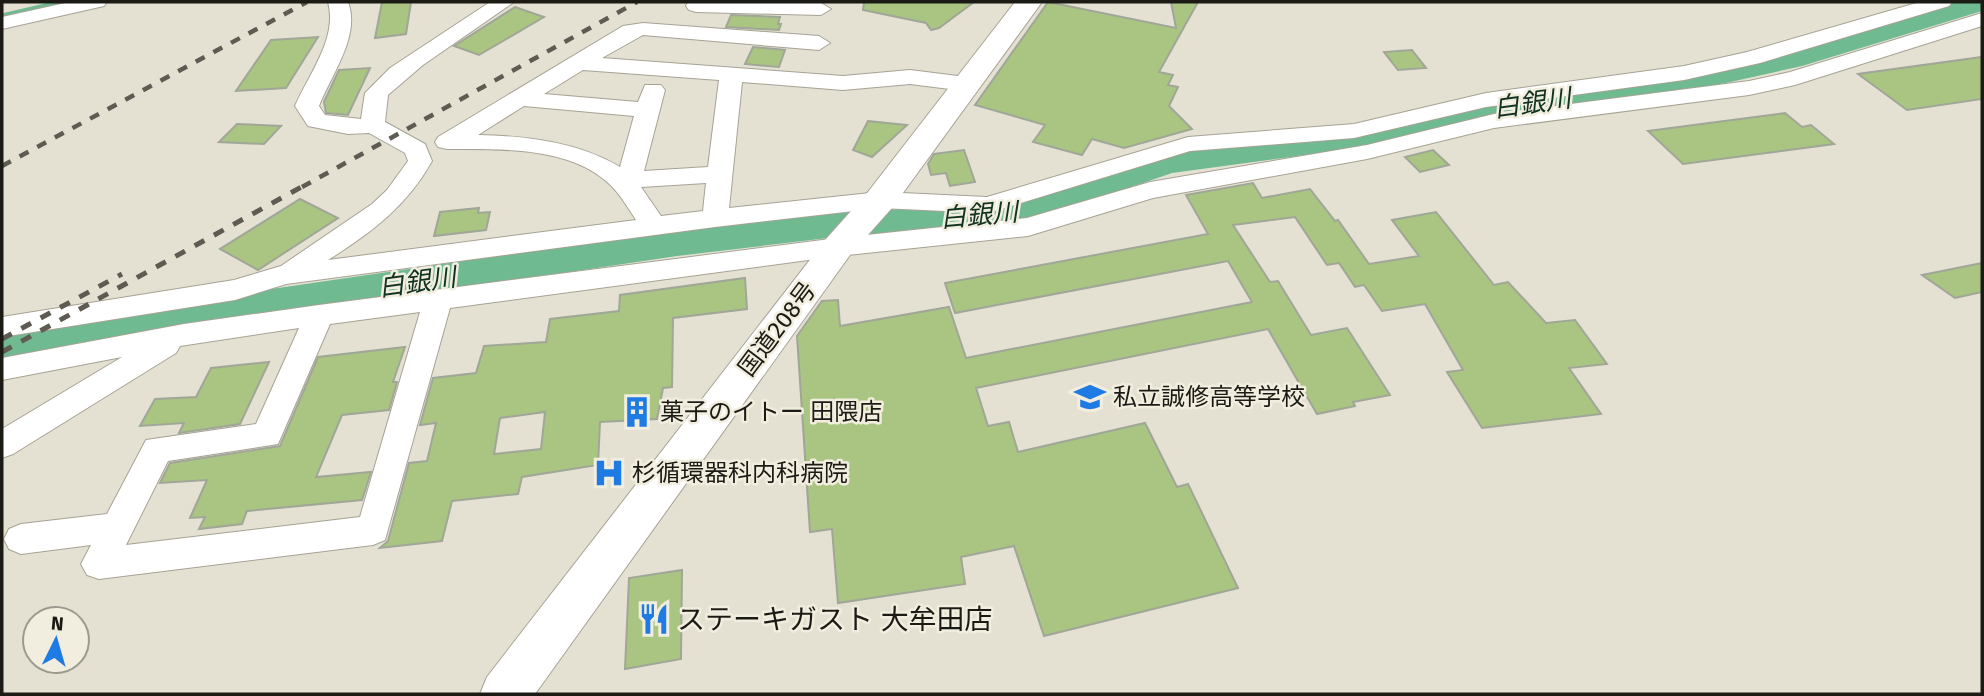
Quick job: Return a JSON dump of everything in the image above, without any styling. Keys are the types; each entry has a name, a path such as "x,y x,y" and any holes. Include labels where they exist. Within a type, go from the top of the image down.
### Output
{"highway":[{"name":"国道208号","path":"505,694 838,247 880,200 1029,2"}],"street":[{"path":"2,23 97,2"},
{"path":"2,445 372,218 410,181 420,161 416,149 373,125 327,125 316,121 307,106 331,59 341,15 338,2"},
{"path":"373,125 373,101 385,82 504,2"},
{"path":"2,327 235,290 274,280 715,218 880,200 988,205 1188,144 1354,131 1486,100 1684,73 1752,58 1942,2"},
{"path":"671,32 697,4 821,6 817,81"},
{"path":"2,369 193,330 838,247 1028,228 1150,190 1367,152 1494,121 1761,85 1795,78 1982,19"},
{"path":"449,142 631,32 671,32 820,43"},
{"path":"580,63 843,83 910,77 966,85"},
{"path":"625,181 648,110 657,69"},
{"path":"715,218 731,76"},
{"path":"520,99 648,110"},
{"path":"416,149 437,142 503,144 559,152 595,163 625,181 654,226"},
{"path":"625,181 720,174"},
{"path":"319,315 267,435 157,449 99,564 373,530 438,299"},
{"path":"21,539 118,527"}],"building":[{"path":"382,2 411,2 406,34 375,38"},
{"path":"864,2 974,2 939,28 931,30 926,23 863,10"},
{"path":"1048,2 1176,28 1171,2 1198,2 1159,72 1173,75 1168,85 1178,87 1169,106 1192,129 1124,148 1092,139 1082,155 1033,142 1045,125 975,105"},
{"path":"515,7 544,17 479,55 454,46"},
{"path":"731,15 780,17 778,24 781,24 779,30 726,27"},
{"path":"318,37 286,88 236,91 271,40"},
{"path":"753,47 785,50 779,67 745,64"},
{"path":"1412,50 1426,68 1398,70 1384,52"},
{"path":"1982,57 1982,99 1907,110 1858,74"},
{"path":"370,68 348,115 326,113 324,102 339,70"},
{"path":"1785,113 1802,127 1811,125 1834,144 1683,164 1648,131"},
{"path":"868,121 907,125 872,157 853,150"},
{"path":"237,124 281,126 264,144 219,142"},
{"path":"964,150 975,182 950,186 946,173 931,175 928,164 934,154"},
{"path":"1433,150 1449,165 1420,172 1405,157"},
{"path":"1253,183 1262,198 1310,189 1335,221 1338,220 1369,264 1419,256 1392,220 1436,212 1494,285 1508,282 1546,323 1575,320 1607,364 1569,368 1601,414 1482,428 1447,372 1463,370 1425,304 1382,311 1364,285 1355,287 1339,263 1327,265 1295,217 1233,225 1270,282 1278,281 1311,335 1347,328 1390,395 1353,402 1355,406 1317,414 1268,329 976,388 988,426 1009,422 1018,452 1145,423 1177,487 1188,484 1238,588 1044,636 1014,546 961,557 965,584 838,603 832,529 810,532 797,336 822,301 838,300 840,326 949,307 966,358 1252,302 1228,261 955,313 945,283 1208,234 1186,195"},
{"path":"300,199 338,218 258,270 220,249"},
{"path":"479,208 478,213 490,212 486,230 434,236 440,212"},
{"path":"1982,263 1982,292 1955,298 1922,275"},
{"path":"745,278 747,309 673,318 672,387 663,388 657,419 600,422 598,465 522,477 518,494 452,501 442,541 380,548 388,541 409,463 427,461 436,423 420,425 433,378 476,373 484,346 546,342 550,319 619,311 620,295","holes":["545,412 541,449 494,454 500,418"]},
{"path":"405,347 393,382 397,382 389,410 342,415 316,477 371,472 362,500 247,511 242,524 199,529 205,517 190,518 207,480 160,483 170,463 280,446 318,357"},
{"path":"269,362 240,424 179,433 184,423 140,426 155,399 196,397 211,368"},
{"name":"ステーキガスト 大牟田店","path":"682,570 681,659 625,669 629,578"}],"waterway":[{"path":"2,16 62,2"},
{"name":"白銀川","path":"2,348 196,314 677,243 828,226 1021,213 1166,163 1394,133 1460,113 1703,78 1791,59 1982,2"}],"railway":[{"path":"2,166 307,2"},
{"path":"302,187 637,2"},
{"path":"2,352 305,185"},
{"path":"2,339 122,274"}],"place":[{"name":"私立誠修高等学校","path":"1090,397"},
{"name":"菓子のイトー 田隈店","path":"637,412"},
{"name":"杉循環器科内科病院","path":"609,473"},
{"name":"ステーキガスト 大牟田店","path":"654,619"}]}
